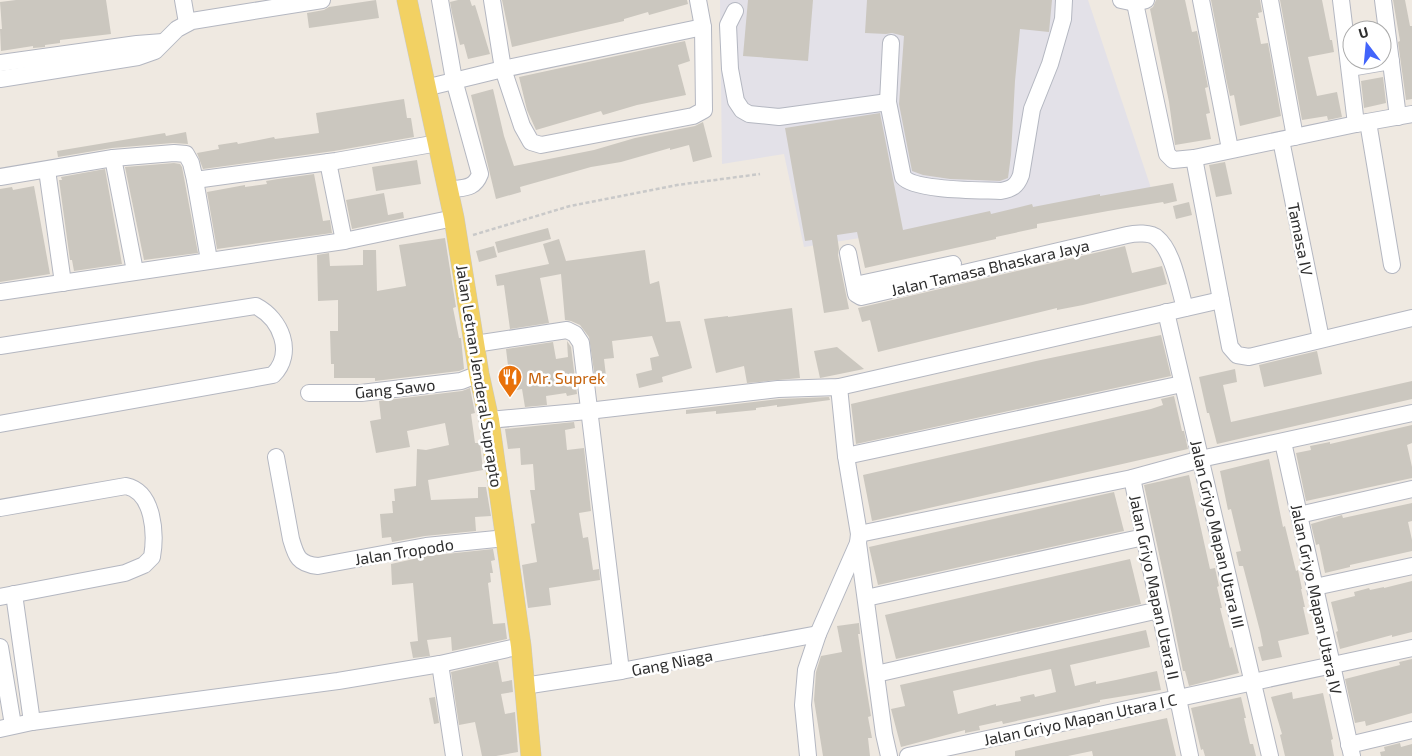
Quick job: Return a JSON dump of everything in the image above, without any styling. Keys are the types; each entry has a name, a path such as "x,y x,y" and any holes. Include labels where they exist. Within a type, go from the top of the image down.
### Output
{"main road":[{"name":"Jalan Letnan Jenderal Suprapto","path":"407,0 454,218 489,420 521,646 530,756"}],"street":[{"path":"182,0 186,23"},
{"path":"0,79 138,57 155,51 186,23 202,18 322,0"},
{"path":"440,0 454,80 480,174 477,182 470,186 448,190"},
{"path":"492,0 503,69 527,137 530,142 536,144 546,144 702,113 705,108 703,27 698,0"},
{"path":"891,43 888,102 901,174 911,183 930,187 1010,190 1017,185 1021,175 1032,108 1042,86 1063,19 1064,0"},
{"path":"1201,0 1230,150"},
{"name":"Tamasa IV","path":"1270,0 1288,138 1321,339"},
{"path":"1341,0 1344,20"},
{"path":"1383,0 1386,20"},
{"path":"1134,1 1167,154 1173,160 1194,158 1362,123 1405,116 1392,65"},
{"path":"735,11 728,25 730,69 736,101 742,110 750,114 779,116 888,102"},
{"path":"426,88 503,69 703,27"},
{"path":"0,63 163,42"},
{"path":"1350,70 1392,265"},
{"path":"195,180 328,162 438,143"},
{"path":"0,177 113,158 174,153 186,154 191,163 195,180 209,260"},
{"path":"113,158 135,271"},
{"path":"1194,158 1230,347 1237,356 1249,357 1412,318"},
{"path":"328,162 344,240"},
{"path":"46,170 63,283"},
{"path":"0,292 344,240 454,218"},
{"name":"Jalan Tamasa Bhaskara Jaya","path":"848,253 856,294 861,297 1134,233 1156,236 1166,250 1185,308"},
{"path":"489,420 588,411 778,389 838,388 1221,300"},
{"path":"0,346 256,306 266,311 275,322 284,343 281,367 273,375 0,424"},
{"name":"Jalan Griyo Mapan Utara III","path":"1166,312 1270,756"},
{"path":"475,344 567,330 575,334 581,343 621,672"},
{"name":"Gang Sawo","path":"309,393 370,392 461,381 480,374"},
{"path":"846,456 1182,384"},
{"path":"838,388 888,756"},
{"path":"859,539 1412,413"},
{"name":"Jalan Griyo Mapan Utara IV","path":"1283,442 1350,750"},
{"name":"Jalan Tropodo","path":"276,457 291,539 299,560 304,563 318,566 426,546 506,538"},
{"name":"Jalan Griyo Mapan Utara II","path":"1132,478 1190,756"},
{"path":"0,508 126,486 131,487 142,495 148,506 154,536 152,557 144,565 125,573 7,596 32,722"},
{"path":"1299,515 1412,489"},
{"path":"866,598 1144,537"},
{"path":"808,756 803,705 806,670 818,634 859,539"},
{"path":"1315,587 1412,566"},
{"path":"876,674 1159,610"},
{"name":"Gang Niaga","path":"524,686 621,672 818,634"},
{"path":"0,647 7,727 440,664 521,646"},
{"name":"Jalan Griyo Mapan Utara I C","path":"908,756 1412,648"},
{"path":"440,664 454,756"},
{"path":"1350,750 1412,730"}],"path":[{"path":"458,239 570,206 677,185 760,174"}],"shaded area":[{"path":"720,0 1088,0 1152,191 804,247 784,154 722,164"}],"building":[{"path":"16,0 106,0 111,34 60,40 60,43 45,45 45,47 33,48 33,46 1,51 0,2"},
{"path":"376,0 379,18 309,28 307,13 324,10 329,7"},
{"path":"470,0 472,6 475,5 490,54 468,59 464,44 460,45 450,2"},
{"path":"502,0 687,0 688,4 649,15 648,12 624,19 624,21 512,47"},
{"path":"748,0 813,0 808,61 743,56"},
{"path":"867,0 1052,0 1049,32 1020,29 1008,178 1000,181 950,179 923,175 912,171 899,104 904,36 892,33 865,33"},
{"path":"1156,0 1185,0 1192,32 1197,31 1208,87 1205,88 1210,113 1206,114 1211,139 1175,145 1169,102 1150,9"},
{"path":"1211,0 1260,0 1262,12 1258,13 1259,18 1256,18 1261,44 1268,43 1281,116 1240,126 1234,95 1230,96 1227,83"},
{"path":"1280,0 1322,0 1334,52 1308,57 1317,96 1337,92 1342,117 1328,120 1327,116 1302,120"},
{"path":"1393,0 1405,0 1410,26 1412,26 1412,99 1406,100 1398,42 1400,41"},
{"path":"685,41 690,61 678,65 686,95 637,105 603,115 601,111 536,130 527,110 519,77"},
{"path":"1383,77 1386,103 1364,108 1361,81"},
{"path":"493,89 504,136 514,166 594,150 635,138 695,126 703,122 712,157 693,162 689,145 670,150 670,148 520,187 521,192 496,199 471,95"},
{"path":"404,99 407,118 411,118 414,137 334,151 203,169 197,153 219,149 218,145 319,133 316,113"},
{"path":"880,113 903,230 990,211 991,214 1032,204 1033,207 1173,183 1177,201 1037,224 1037,228 996,237 996,239 865,268 857,232 837,235 838,255 849,309 824,313 812,240 805,241 785,128"},
{"path":"186,132 188,144 173,143 112,148 58,157 57,151 165,133 166,136"},
{"path":"417,160 421,184 376,191 372,167"},
{"path":"1225,162 1232,194 1216,197 1209,165"},
{"path":"180,164 182,167 198,253 144,260 125,167"},
{"path":"105,169 122,264 74,271 72,260 70,260 59,180 62,180 61,177"},
{"path":"314,174 323,221 330,220 332,233 217,249 207,192 245,185 245,187 267,184 266,181"},
{"path":"34,186 50,274 0,282 0,189 12,187 13,190"},
{"path":"384,193 388,215 403,212 404,218 352,229 346,200"},
{"path":"1189,202 1192,215 1176,219 1173,206"},
{"path":"548,228 551,239 498,253 495,242"},
{"path":"445,238 456,307 453,308 459,338 461,338 464,369 375,381 375,378 334,378 334,364 331,364 330,331 338,331 338,300 318,301 317,255 329,253 330,266 363,265 363,250 376,250 377,291 406,286 399,245"},
{"path":"559,239 566,261 645,250 650,284 659,281 666,322 680,321 692,368 662,377 663,382 639,388 636,374 652,370 650,358 659,356 652,336 612,341 614,358 604,359 606,376 595,378 589,337 580,325 565,320 561,274 540,278 549,323 510,329 504,285 497,286 495,275 549,264 543,244"},
{"path":"494,246 497,257 479,262 476,251"},
{"path":"1125,246 1132,273 1162,266 1167,284 1083,305 1057,310 1057,308 878,352 870,320 862,322 858,308"},
{"path":"792,308 800,378 747,383 744,366 716,373 704,319"},
{"path":"1161,335 1171,376 856,444 851,404 1036,361"},
{"path":"567,341 571,347 577,394 567,396 566,393 546,396 547,405 525,407 522,389 511,391 506,349 553,342 556,359 568,357"},
{"path":"837,347 864,369 820,378 814,351"},
{"path":"1317,351 1322,374 1264,387 1259,365"},
{"path":"1235,369 1237,382 1223,385 1231,422 1412,381 1412,399 1217,444 1209,413 1207,413 1199,377"},
{"path":"470,388 475,413 471,414 475,443 480,443 483,470 428,480 431,500 478,498 478,487 486,487 491,516 475,517 476,531 425,536 392,542 391,537 382,538 380,514 393,513 394,489 416,486 417,449 426,450 449,445 445,423 407,431 410,447 376,453 370,421 381,419 379,401 462,391"},
{"path":"1174,396 1188,449 872,521 863,475 1151,409 1163,405 1161,399"},
{"path":"829,397 830,400 777,407 777,405 756,408 756,410 716,414 716,411 686,414 686,410 779,399"},
{"path":"574,422 575,428 565,430 567,450 584,448 591,511 579,513 583,538 588,537 593,570 599,569 600,580 549,588 551,605 528,608 522,565 537,562 531,524 535,523 530,490 535,490 533,464 521,465 520,448 508,449 505,429"},
{"path":"1412,425 1412,443 1407,445 1412,467 1412,478 1306,501 1296,453 1311,450 1310,446 1330,442 1330,444"},
{"path":"1269,459 1283,527 1285,526 1296,571 1298,570 1309,634 1278,641 1282,657 1262,661 1258,647 1263,646 1260,631 1243,566 1239,566 1236,552 1241,551 1231,509 1228,510 1220,471"},
{"path":"1189,475 1210,569 1215,568 1222,608 1220,608 1230,648 1232,647 1239,673 1189,686 1185,671 1183,671 1144,485"},
{"path":"1114,492 1124,531 878,585 869,547"},
{"path":"1412,503 1412,521 1408,522 1412,540 1412,551 1350,565 1350,567 1325,573 1319,544 1316,545 1311,524 1342,515 1343,518"},
{"path":"493,549 495,560 491,561 493,573 490,573 491,582 488,583 493,624 505,623 507,639 452,651 451,637 427,640 430,656 413,658 410,642 418,641 413,583 392,585 391,564 427,556"},
{"path":"1130,559 1141,604 896,659 885,615"},
{"path":"1412,581 1412,632 1392,637 1392,635 1340,649 1331,602 1355,596 1354,592 1369,588 1370,590 1384,588"},
{"path":"859,623 860,634 858,634 871,716 868,717 872,738 868,738 870,756 823,756 814,700 816,672 821,656 842,652 837,626"},
{"path":"1146,630 1150,647 1070,665 1075,686 1096,681 1096,684 1157,671 1161,690 1100,700 1100,702 1003,724 1002,721 979,726 980,730 965,733 965,730 901,747 891,709 905,706 900,685","holes":["1051,669 1056,692 1035,697 1034,694 1020,697 1021,701 996,706 996,704 958,714 953,691"]},
{"path":"1412,659 1412,713 1366,726 1365,721 1355,723 1345,679 1400,665 1399,662"},
{"path":"498,661 502,682 512,680 513,692 501,694 505,714 515,712 518,752 496,756 482,756 475,722 459,725 451,672"},
{"path":"1292,692 1293,699 1323,693 1333,739 1331,740 1334,756 1285,756 1280,735 1282,734 1271,697"},
{"path":"435,697 439,723 434,724 429,698"},
{"path":"1241,697 1250,744 1253,744 1256,756 1205,756 1203,749 1201,750 1191,708"},
{"path":"1167,718 1176,756 1093,756 1092,751 1068,756 1015,756 1015,751"},
{"path":"1400,743 1401,747 1412,744 1412,756 1381,756 1380,752 1385,751 1384,747"}],"place":[{"name":"Mr. Suprek","path":"510,398"}]}
